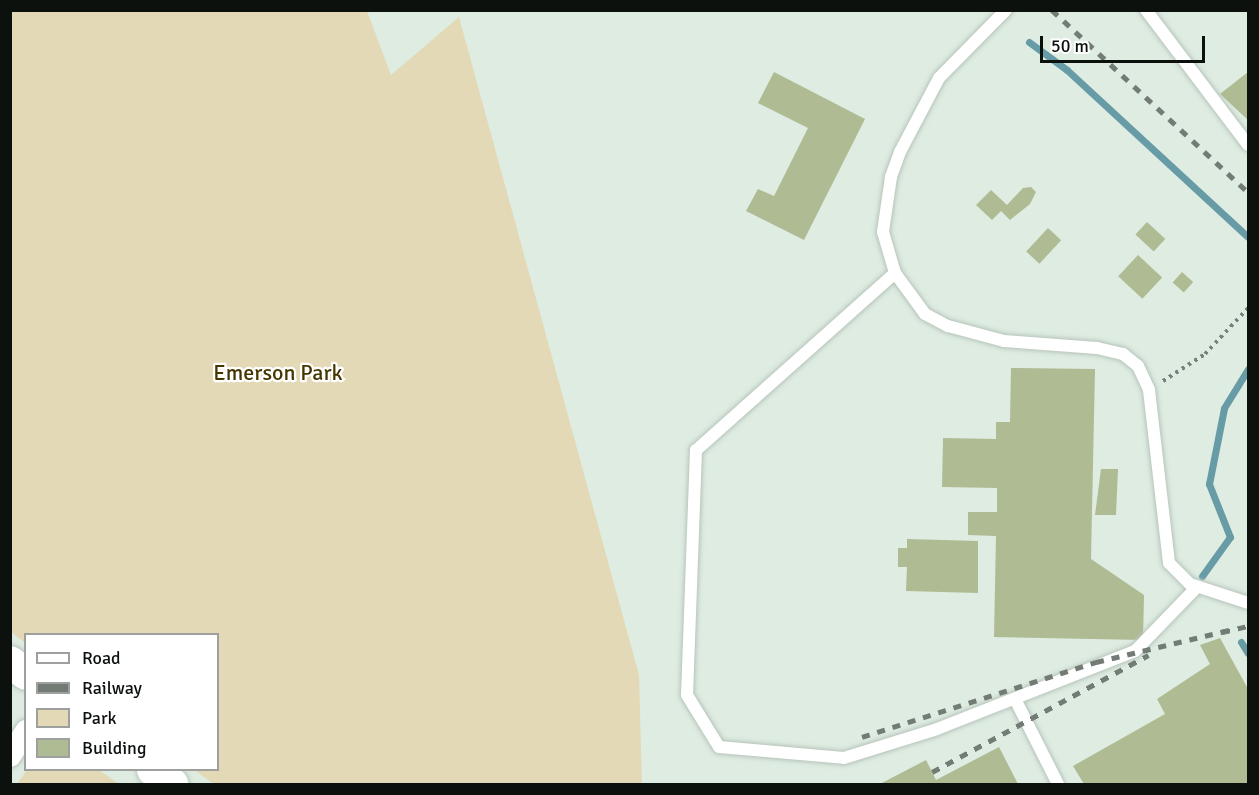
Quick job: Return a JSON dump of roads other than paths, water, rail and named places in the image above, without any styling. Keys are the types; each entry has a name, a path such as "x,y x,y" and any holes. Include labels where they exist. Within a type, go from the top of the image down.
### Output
{"street":[{"path":"10,663 24,673"},
{"path":"10,756 24,734"},
{"path":"154,771 172,784"}],"lane":[{"path":"1006,10 939,78 900,152 891,177 883,232 895,273 925,314 948,326 1004,341 1123,354 1138,366 1149,390 1163,544 1177,575 1197,587 1248,603"},
{"path":"1146,10 1248,145"},
{"path":"895,273 696,450 687,695 719,747 844,758 1015,699 1135,651 1197,587"},
{"path":"1015,699 1058,784"}],"waterway":[{"path":"1029,42 1067,70 1248,237"},
{"path":"1202,576 1230,537 1209,484 1224,408 1248,369"},
{"path":"1241,642 1248,653"}],"railway":[{"path":"1052,10 1248,192"},
{"path":"1222,632 1248,626"},
{"path":"862,737 1096,662 1229,630"},
{"path":"932,772 1148,655"}],"park label":[{"name":"Emerson Park","path":"278,373"}]}
